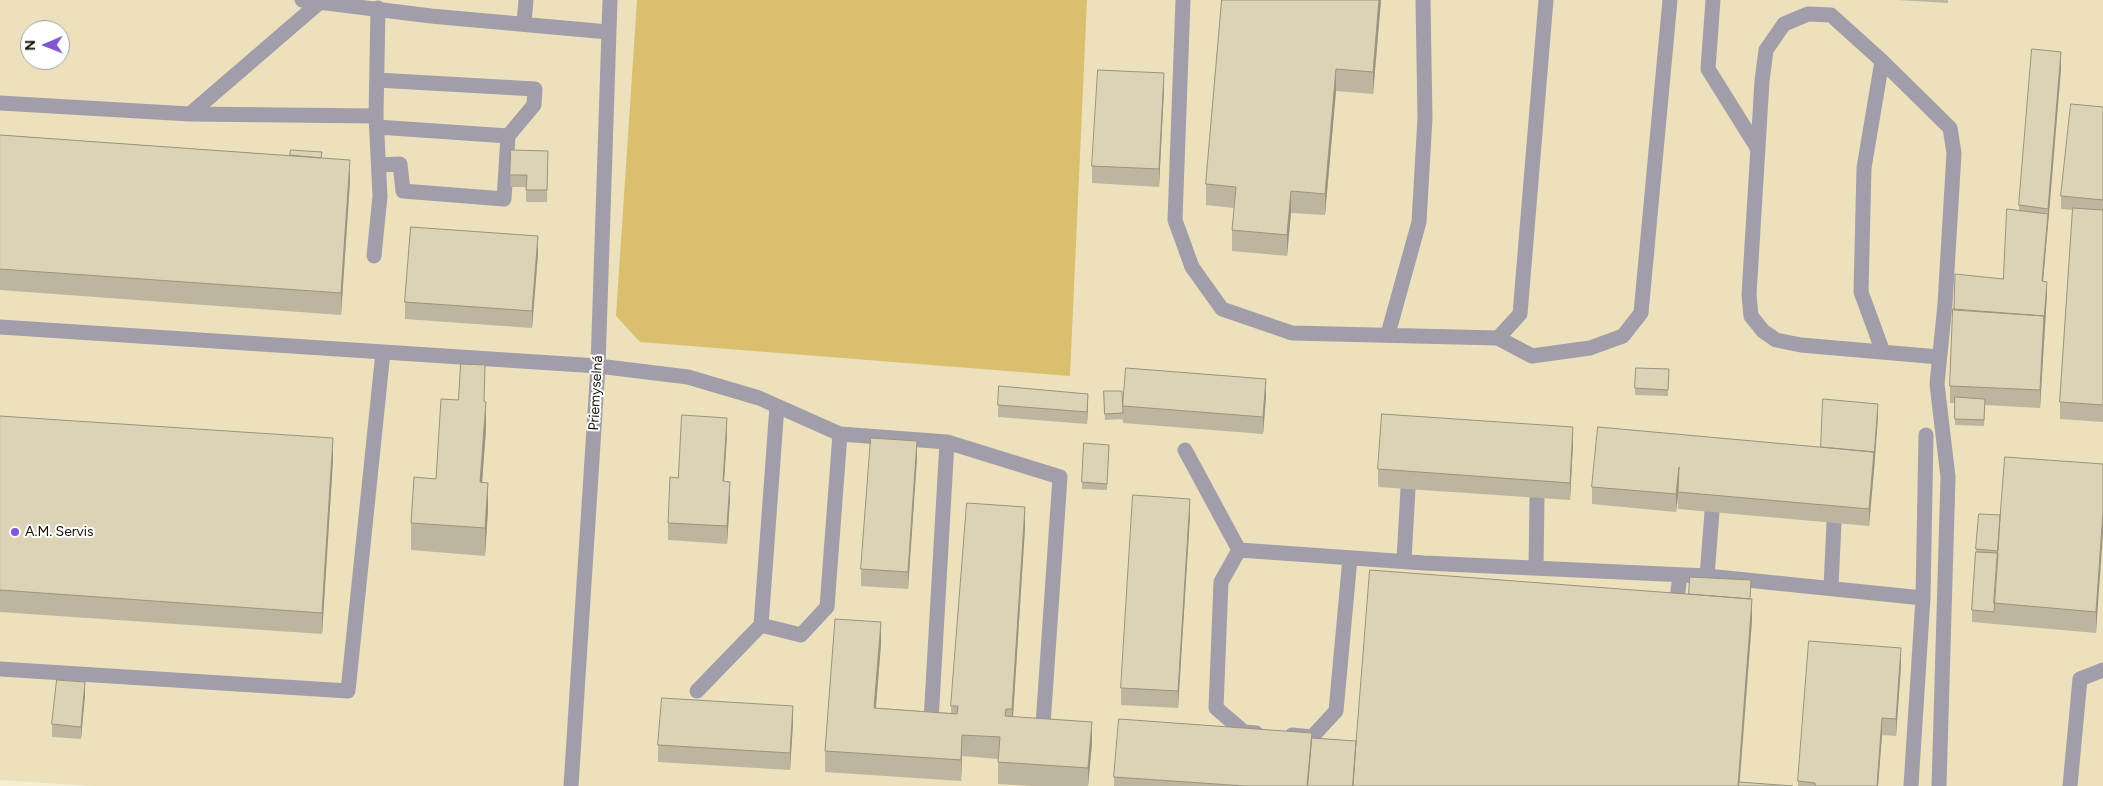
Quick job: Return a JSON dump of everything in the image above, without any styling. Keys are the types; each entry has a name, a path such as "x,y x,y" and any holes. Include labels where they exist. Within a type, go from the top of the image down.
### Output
{"lane":[{"path":"302,0 431,16 608,32"},
{"path":"524,24 526,0"},
{"name":"Priemyselná","path":"571,786 598,366 610,0"},
{"path":"1183,0 1175,220 1192,267 1222,310 1292,333 1498,338 1532,356 1590,348 1623,336 1641,313 1670,0"},
{"path":"1388,334 1419,222 1425,118 1423,0"},
{"path":"1498,338 1520,314 1546,0"},
{"path":"1713,0 1708,69 1758,148"},
{"path":"190,114 320,2"},
{"path":"374,256 380,196 376,122 378,8"},
{"path":"1939,357 1801,345 1776,340 1764,331 1751,316 1749,295 1766,50 1784,24 1808,14 1831,15 1882,61 1950,128 1954,153 1939,357 1936,384 1948,477 1939,786"},
{"path":"1882,61 1864,168 1861,292 1883,352"},
{"path":"377,80 535,89 534,105 508,136 504,199 403,191 400,164 379,165"},
{"path":"0,103 376,122 508,136"},
{"path":"0,327 598,366 688,377 759,398 840,434 947,442 1060,477 1043,725"},
{"path":"0,669 348,691 383,352"},
{"path":"697,691 761,625 777,406"},
{"path":"761,625 801,635 826,606 840,434"},
{"path":"1911,786 1923,598 1926,435"},
{"path":"931,721 947,442"},
{"path":"1186,450 1239,550"},
{"path":"1404,560 1408,489"},
{"path":"1536,567 1537,498"},
{"path":"1707,576 1712,512"},
{"path":"1831,587 1834,523"},
{"path":"1239,550 1404,560 1424,563 1707,576 1831,587 1923,598"},
{"path":"1239,550 1222,582 1216,708 1244,732 1312,737 1336,711 1350,558"},
{"path":"1424,563 1424,579"},
{"path":"1675,615 1680,576"},
{"path":"2070,786 2080,679 2103,670"}],"shaded area":[{"path":"0,0 2103,0 2103,786 91,786 0,780"},
{"path":"637,0 1087,0 1070,376 640,342 616,316"}],"building":[{"path":"1222,0 1379,0 1373,72 1336,69 1325,194 1291,191 1287,235 1232,230 1236,187 1206,184"},
{"path":"2032,49 2061,52 2048,209 2019,205"},
{"path":"1098,70 1164,73 1159,169 1092,166"},
{"path":"2071,104 2103,107 2103,200 2061,196"},
{"path":"0,135 350,160 341,293 0,269"},
{"path":"291,150 322,152 321,158 290,155"},
{"path":"511,150 548,151 547,190 526,190 527,175 510,175"},
{"path":"2073,208 2103,210 2103,405 2060,402"},
{"path":"2007,209 2048,214 2042,281 2047,282 2044,321 2044,316 1954,310 1955,274 2003,279"},
{"path":"411,227 538,236 532,311 405,302"},
{"path":"1953,309 2044,316 2040,390 1950,386"},
{"path":"461,364 485,365 484,401 486,402 480,482 488,483 485,528 411,523 414,477 436,479 441,399 458,400"},
{"path":"1126,368 1266,379 1263,417 1123,406"},
{"path":"1636,368 1669,369 1668,390 1635,388"},
{"path":"999,386 1088,394 1087,412 998,405"},
{"path":"1104,391 1122,391 1123,413 1105,414"},
{"path":"1955,397 1985,399 1984,420 1955,419"},
{"path":"1823,399 1878,404 1874,457 1874,452 1821,447"},
{"path":"1382,414 1573,427 1570,483 1378,469"},
{"path":"682,415 727,418 723,481 730,482 727,526 668,523 670,477 678,478"},
{"path":"0,416 333,438 322,613 0,590"},
{"path":"1598,427 1874,452 1869,509 1678,492 1679,467 1676,494 1592,487"},
{"path":"871,438 917,441 908,572 861,569"},
{"path":"1084,443 1109,445 1107,484 1082,482"},
{"path":"2005,457 2103,464 2103,512 2096,612 1994,603"},
{"path":"1133,495 1190,499 1178,691 1121,688"},
{"path":"967,503 1025,507 1012,709 1006,709 1005,716 1092,722 1088,768 998,762 1000,737 962,735 961,760 825,751 835,619 881,622 874,708 957,714 958,706 951,706"},
{"path":"1979,514 2000,515 1998,551 1976,549"},
{"path":"1976,552 1998,553 1994,612 1972,610"},
{"path":"1370,570 1752,599 1738,786 1353,786"},
{"path":"1690,577 1751,580 1750,599 1689,594"},
{"path":"1809,641 1901,648 1896,719 1882,718 1877,786 1815,786 1815,783 1798,781"},
{"path":"57,680 85,682 81,727 52,724"},
{"path":"662,698 793,706 790,753 658,745"},
{"path":"1119,719 1312,733 1307,786 1245,786 1114,777"},
{"path":"1312,738 1356,741 1353,786 1308,786"},
{"path":"1739,782 1793,786 1739,786"}],"place":[{"name":"A.M. Servis","path":"15,532"}]}
